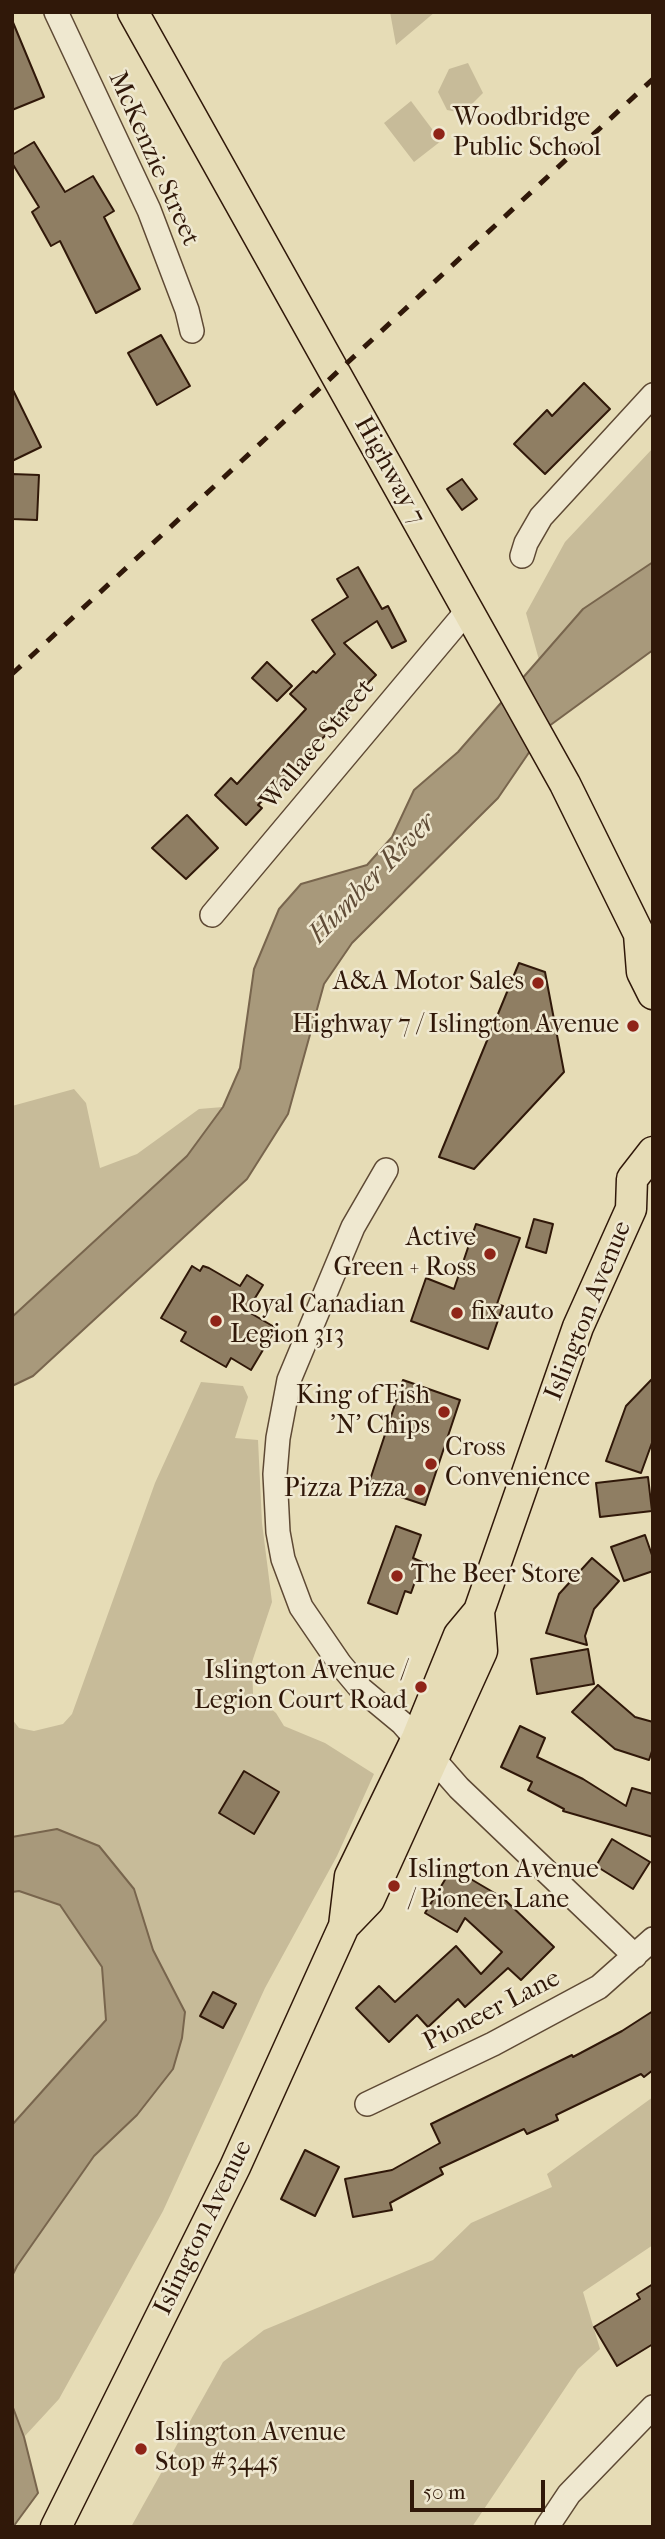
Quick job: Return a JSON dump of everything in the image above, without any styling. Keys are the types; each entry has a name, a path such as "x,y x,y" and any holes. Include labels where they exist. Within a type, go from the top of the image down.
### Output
{"main road":[{"name":"Highway 7","path":"133,12 565,784 646,940 642,972 653,994"},
{"name":"Islington Avenue","path":"56,2527 236,2166 344,1926 369,1900 425,1748 459,1634 478,1611 578,1327 642,1202 632,1179 653,1152"}],"street":[{"name":"McKenzie Street","path":"56,12 149,210 187,310 192,331"},
{"path":"522,556 541,517 653,395"},
{"name":"Wallace Street","path":"212,915 467,611"},
{"path":"386,1170 353,1227 289,1380 278,1438 275,1489 283,1559 301,1607 340,1664 361,1689 387,1709 459,1788 635,1956"},
{"name":"Pioneer Lane","path":"367,2104 493,2044 599,1987 653,1939"},
{"path":"547,2527 569,2494 653,2407"}],"shaded area":[{"path":"390,12 435,12 396,45"},
{"path":"468,63 483,93 463,113 447,110 438,92 449,69"},
{"path":"411,101 441,141 414,162 384,123"},
{"path":"653,448 653,562 583,609 539,660 526,613 565,542"},
{"path":"74,1089 86,1103 100,1168 137,1154 199,1109 223,1107 187,1156 12,1317 12,1106"},
{"path":"201,1382 243,1386 248,1397 235,1438 258,1440 262,1523 272,1602 252,1662 253,1694 276,1713 284,1726 325,1743 374,1774 337,1856 265,1988 163,2211 59,2399 24,2437 12,2405 12,2276 94,2156 137,2115 173,2069 182,2038 185,2012 153,1950 134,1889 57,1829 12,1837 12,1719 19,1728 34,1731 63,1724 72,1714 155,1483"},
{"path":"18,1891 60,1905 85,1940 102,1967 106,2020 12,2125 12,1892"},
{"path":"653,2097 653,2245 583,2292 600,2349 578,2369 472,2527 131,2527 223,2362 264,2330 433,2260 471,2223 552,2187 547,2174"}],"water":[{"name":"Humber River","path":"653,562 653,650 545,729 498,798 352,943 324,984 288,1114 247,1179 33,1376 12,1386 12,1317 187,1156 223,1107 240,1068 254,969 279,909 301,884 367,865 392,837 414,790 458,752 583,609"},
{"path":"57,1829 99,1846 134,1889 153,1950 185,2012 182,2038 173,2069 137,2115 94,2156 12,2276 12,2125 106,2020 102,1967 60,1905 19,1891 12,1892 12,1837"},
{"path":"12,2405 24,2437 38,2493 13,2527"}],"building":[{"path":"12,20 44,97 12,110"},
{"path":"34,142 65,192 93,176 114,211 104,217 140,289 96,313 60,241 51,246 32,212 39,207 12,163 12,155"},
{"path":"161,335 190,386 157,405 128,353"},
{"path":"584,383 610,409 545,474 514,444 547,410 552,416"},
{"path":"12,388 41,447 12,461"},
{"path":"12,474 39,475 37,520 12,519"},
{"path":"462,479 477,499 462,510 447,489"},
{"path":"358,567 382,609 388,606 406,641 392,648 377,621 344,643 376,675 347,704 352,708 314,747 316,748 258,805 262,808 246,825 215,795 231,778 237,784 306,709 290,694 335,654 312,620 348,597 337,579"},
{"path":"267,662 292,686 277,701 252,678"},
{"path":"187,815 218,848 186,879 152,848"},
{"path":"519,963 545,972 564,1072 474,1169 439,1157"},
{"path":"534,1219 553,1224 546,1253 526,1247"},
{"path":"476,1224 520,1238 497,1304 503,1306 488,1349 411,1321 426,1278 454,1289"},
{"name":"Royal Canadian Legion 313","path":"192,1266 200,1271 203,1266 209,1268 240,1286 247,1275 263,1285 247,1311 276,1328 251,1370 231,1358 226,1367 181,1341 186,1332 161,1318"},
{"path":"653,1378 653,1440 641,1473 606,1461 626,1406"},
{"path":"403,1380 460,1400 425,1505 368,1486"},
{"path":"648,1477 652,1511 600,1517 596,1483"},
{"name":"The Beer Store","path":"396,1526 421,1535 413,1558 422,1562 411,1593 405,1591 397,1614 368,1603"},
{"path":"645,1535 653,1558 653,1571 624,1581 611,1547"},
{"path":"592,1558 619,1581 594,1609 585,1636 587,1645 546,1633 559,1594"},
{"path":"588,1649 594,1684 537,1694 531,1659"},
{"path":"598,1685 635,1717 653,1722 653,1748 649,1760 615,1749 572,1712"},
{"path":"520,1726 545,1738 537,1757 583,1779 626,1806 632,1788 653,1794 653,1837 563,1811 564,1809 528,1790 532,1782 501,1767"},
{"path":"244,1771 279,1792 254,1834 219,1813"},
{"path":"612,1839 650,1862 633,1889 596,1866"},
{"path":"452,1868 503,1898 554,1947 521,1980 508,1968 465,2007 458,1999 428,2027 417,2015 389,2042 356,2008 379,1986 395,2002 456,1946 481,1974 502,1952 465,1918 457,1932 425,1913"},
{"path":"213,1992 236,2004 223,2028 200,2016"},
{"path":"653,2011 653,2070 644,2077 641,2074 556,2115 558,2120 527,2134 524,2129 440,2168 443,2174 390,2203 392,2210 353,2217 345,2179 392,2170 440,2143 431,2124 572,2055 573,2057"},
{"path":"305,2150 339,2167 315,2216 281,2199"},
{"path":"653,2284 653,2344 617,2366 594,2327 640,2299 637,2294"}],"railway":[{"path":"12,674 653,79"}],"place":[{"name":"Woodbridge Public School","path":"439,134"},
{"name":"A&A Motor Sales","path":"538,983"},
{"name":"Highway 7 / Islington Avenue","path":"633,1026"},
{"name":"Active Green + Ross","path":"490,1254"},
{"name":"fix auto","path":"457,1313"},
{"name":"Royal Canadian Legion 313","path":"216,1321"},
{"name":"King of Fish 'N' Chips","path":"444,1412"},
{"name":"Cross Convenience","path":"431,1464"},
{"name":"Pizza Pizza","path":"420,1490"},
{"name":"The Beer Store","path":"397,1576"},
{"name":"Islington Avenue / Legion Court Road","path":"421,1687"},
{"name":"Islington Avenue / Pioneer Lane","path":"394,1886"},
{"name":"Islington Avenue Stop #3445","path":"141,2449"}]}
